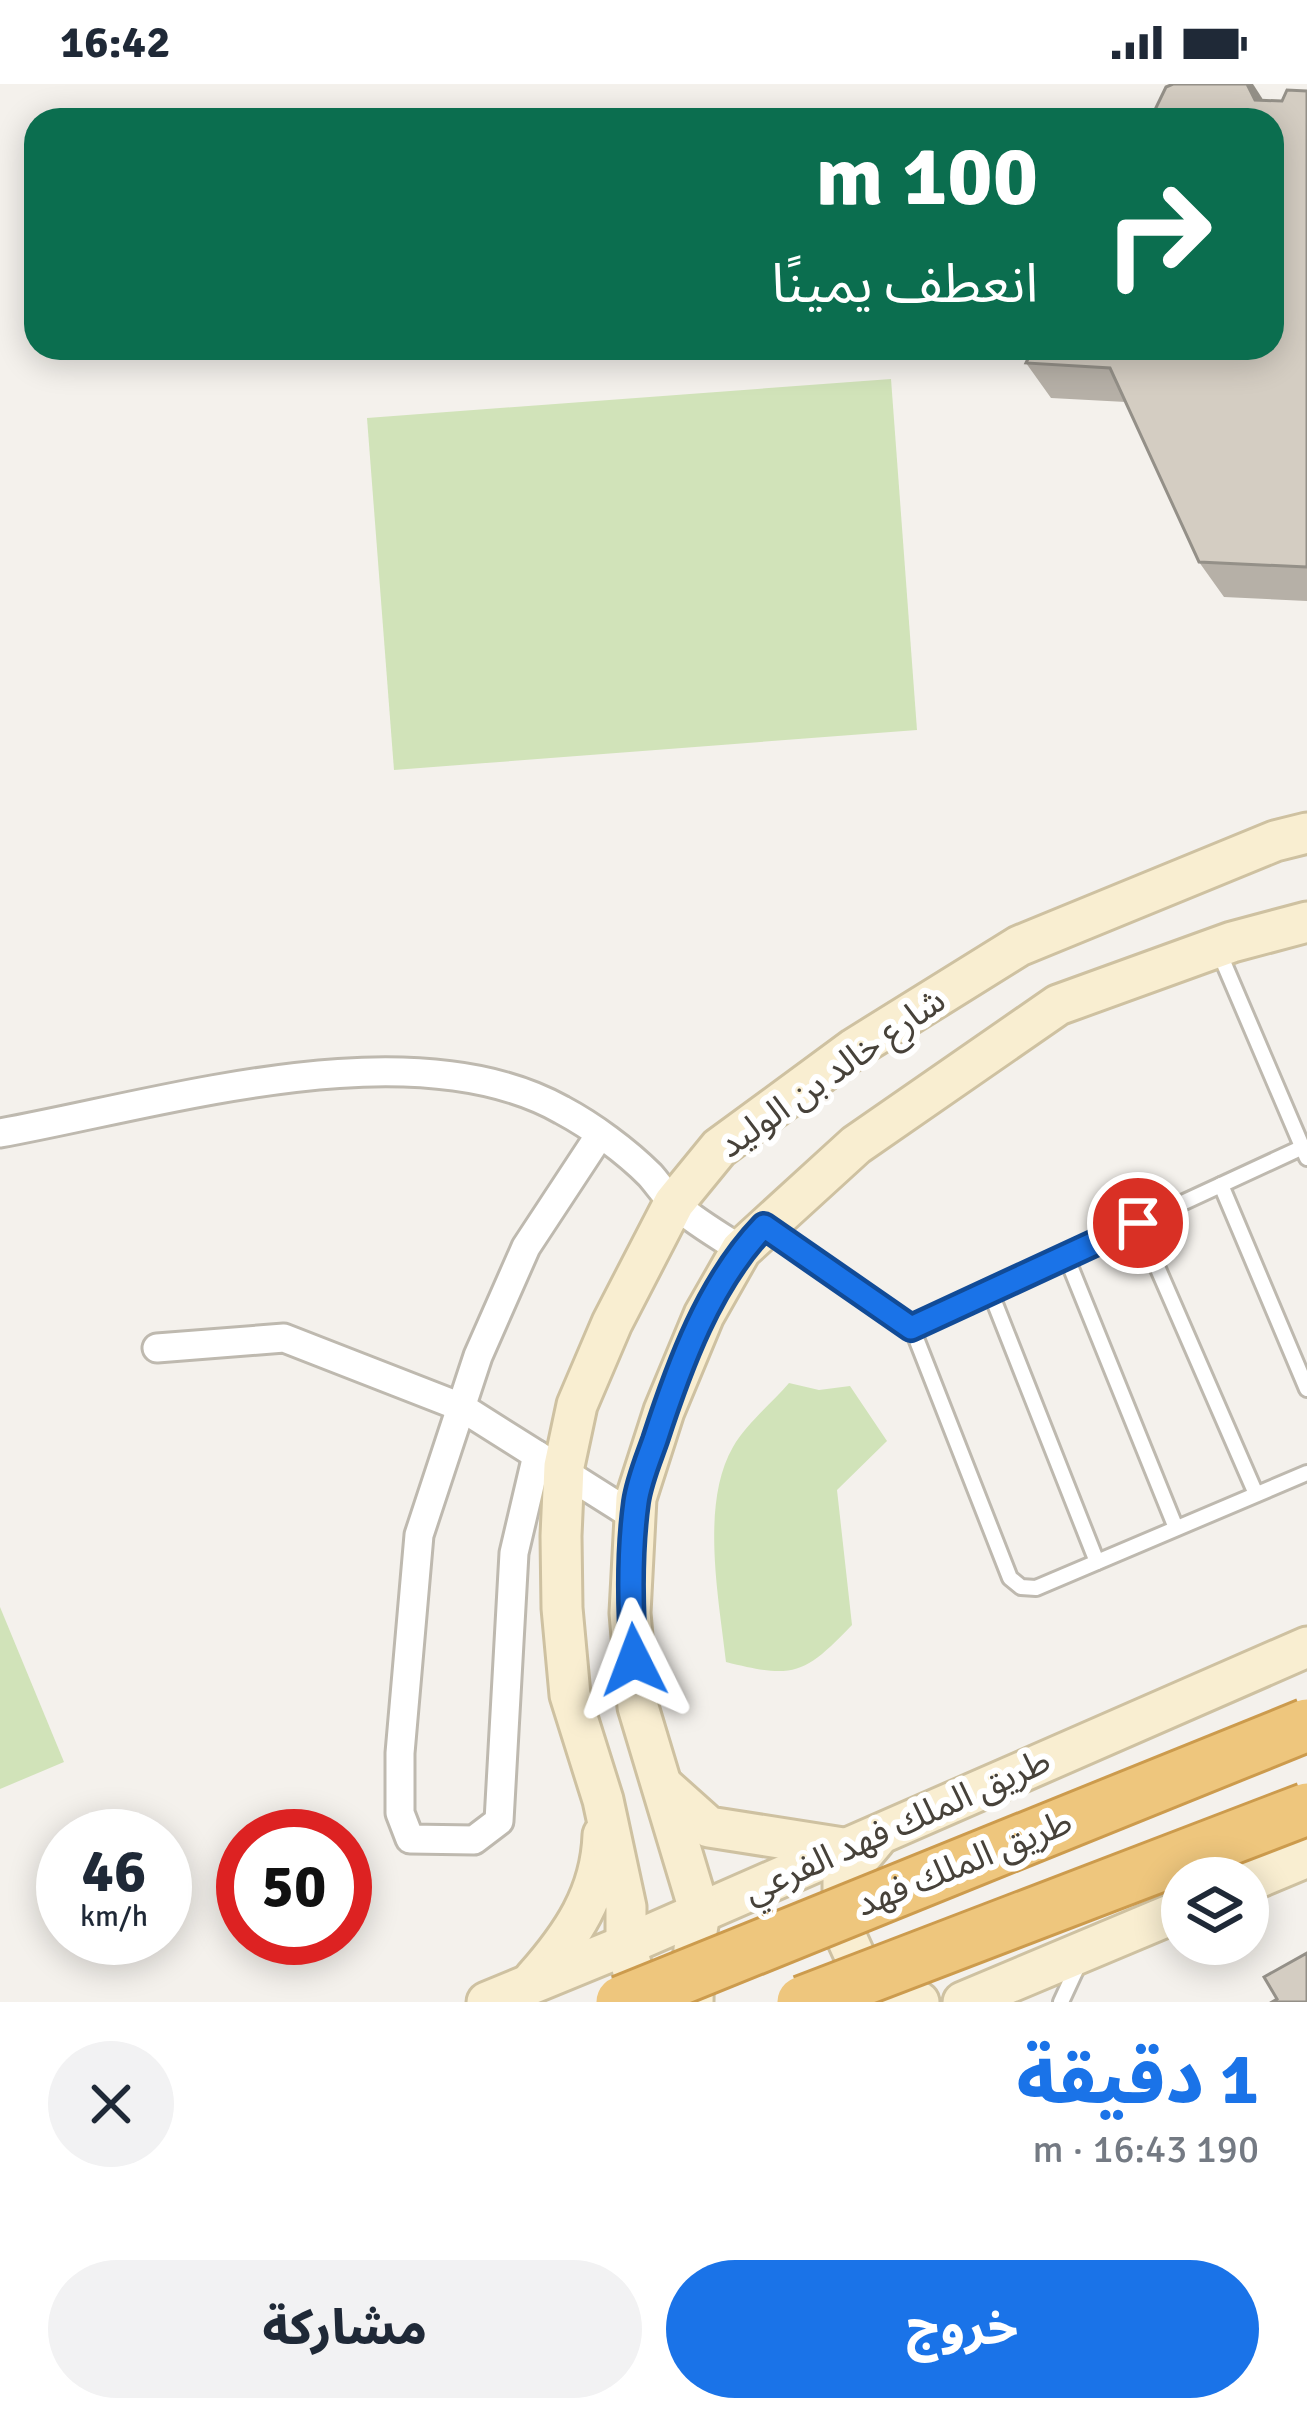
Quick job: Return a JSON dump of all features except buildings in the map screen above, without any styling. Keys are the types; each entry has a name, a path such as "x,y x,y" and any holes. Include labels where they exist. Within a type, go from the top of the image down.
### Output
{"highway":[{"name":"طريق الملك فهد","path":"622,2002 1307,1725"},
{"name":"طريق الملك فهد","path":"803,2002 1307,1809"}],"main road":[{"name":"شارع خالد بن الوليد","path":"641,2002 626,1945 626,1907 604,1800 570,1695 550,1463 612,1323 674,1203 719,1148 855,1048 1019,946 1307,832"},
{"path":"693,2002 700,1913 638,1707 630,1613 636,1498 664,1411 704,1315 752,1238 856,1145 1058,1005 1217,947 1307,922"},
{"name":"طريق الملك فهد الفرعي","path":"487,2002 1307,1647"},
{"path":"658,1782 709,1827 843,1848"},
{"path":"531,1983 578,1924 593,1894 602,1861 604,1800"},
{"path":"883,1831 843,1878 843,1930 858,1963 919,2002"},
{"path":"1269,1873 1307,1857"},
{"path":"962,2002 1161,1919"}],"street":[{"path":"0,1133 273,1082 342,1073 428,1073 508,1087 562,1110 647,1172 674,1203 752,1238"},
{"path":"550,1463 514,1553 499,1821 474,1840 410,1839 400,1813 400,1754 419,1535 478,1356 526,1247 599,1136"},
{"path":"158,1348 284,1338 461,1407 635,1517"}],"lane":[{"path":"911,1328 1221,1185 1305,1152 1217,947"},
{"path":"1221,1185 1307,1389"},
{"path":"1138,1223 1256,1494"},
{"path":"752,1238 911,1328 1010,1578 1022,1587 1036,1588 1307,1473"},
{"path":"1066,1256 1176,1528"},
{"path":"990,1292 1097,1562"},
{"path":"1061,2002 1084,1953"}],"green space":[{"path":"891,379 917,730 394,770 367,418"},
{"path":"789,1383 819,1390 850,1386 887,1441 837,1490 852,1625 809,1663 783,1671 726,1662 714,1523 723,1470 733,1447"},
{"path":"0,1607 64,1762 0,1789"}],"route":[{"path":"634,1660 630,1613 636,1498 664,1411 704,1315 741,1250 764,1226 911,1328 1138,1223"}]}
